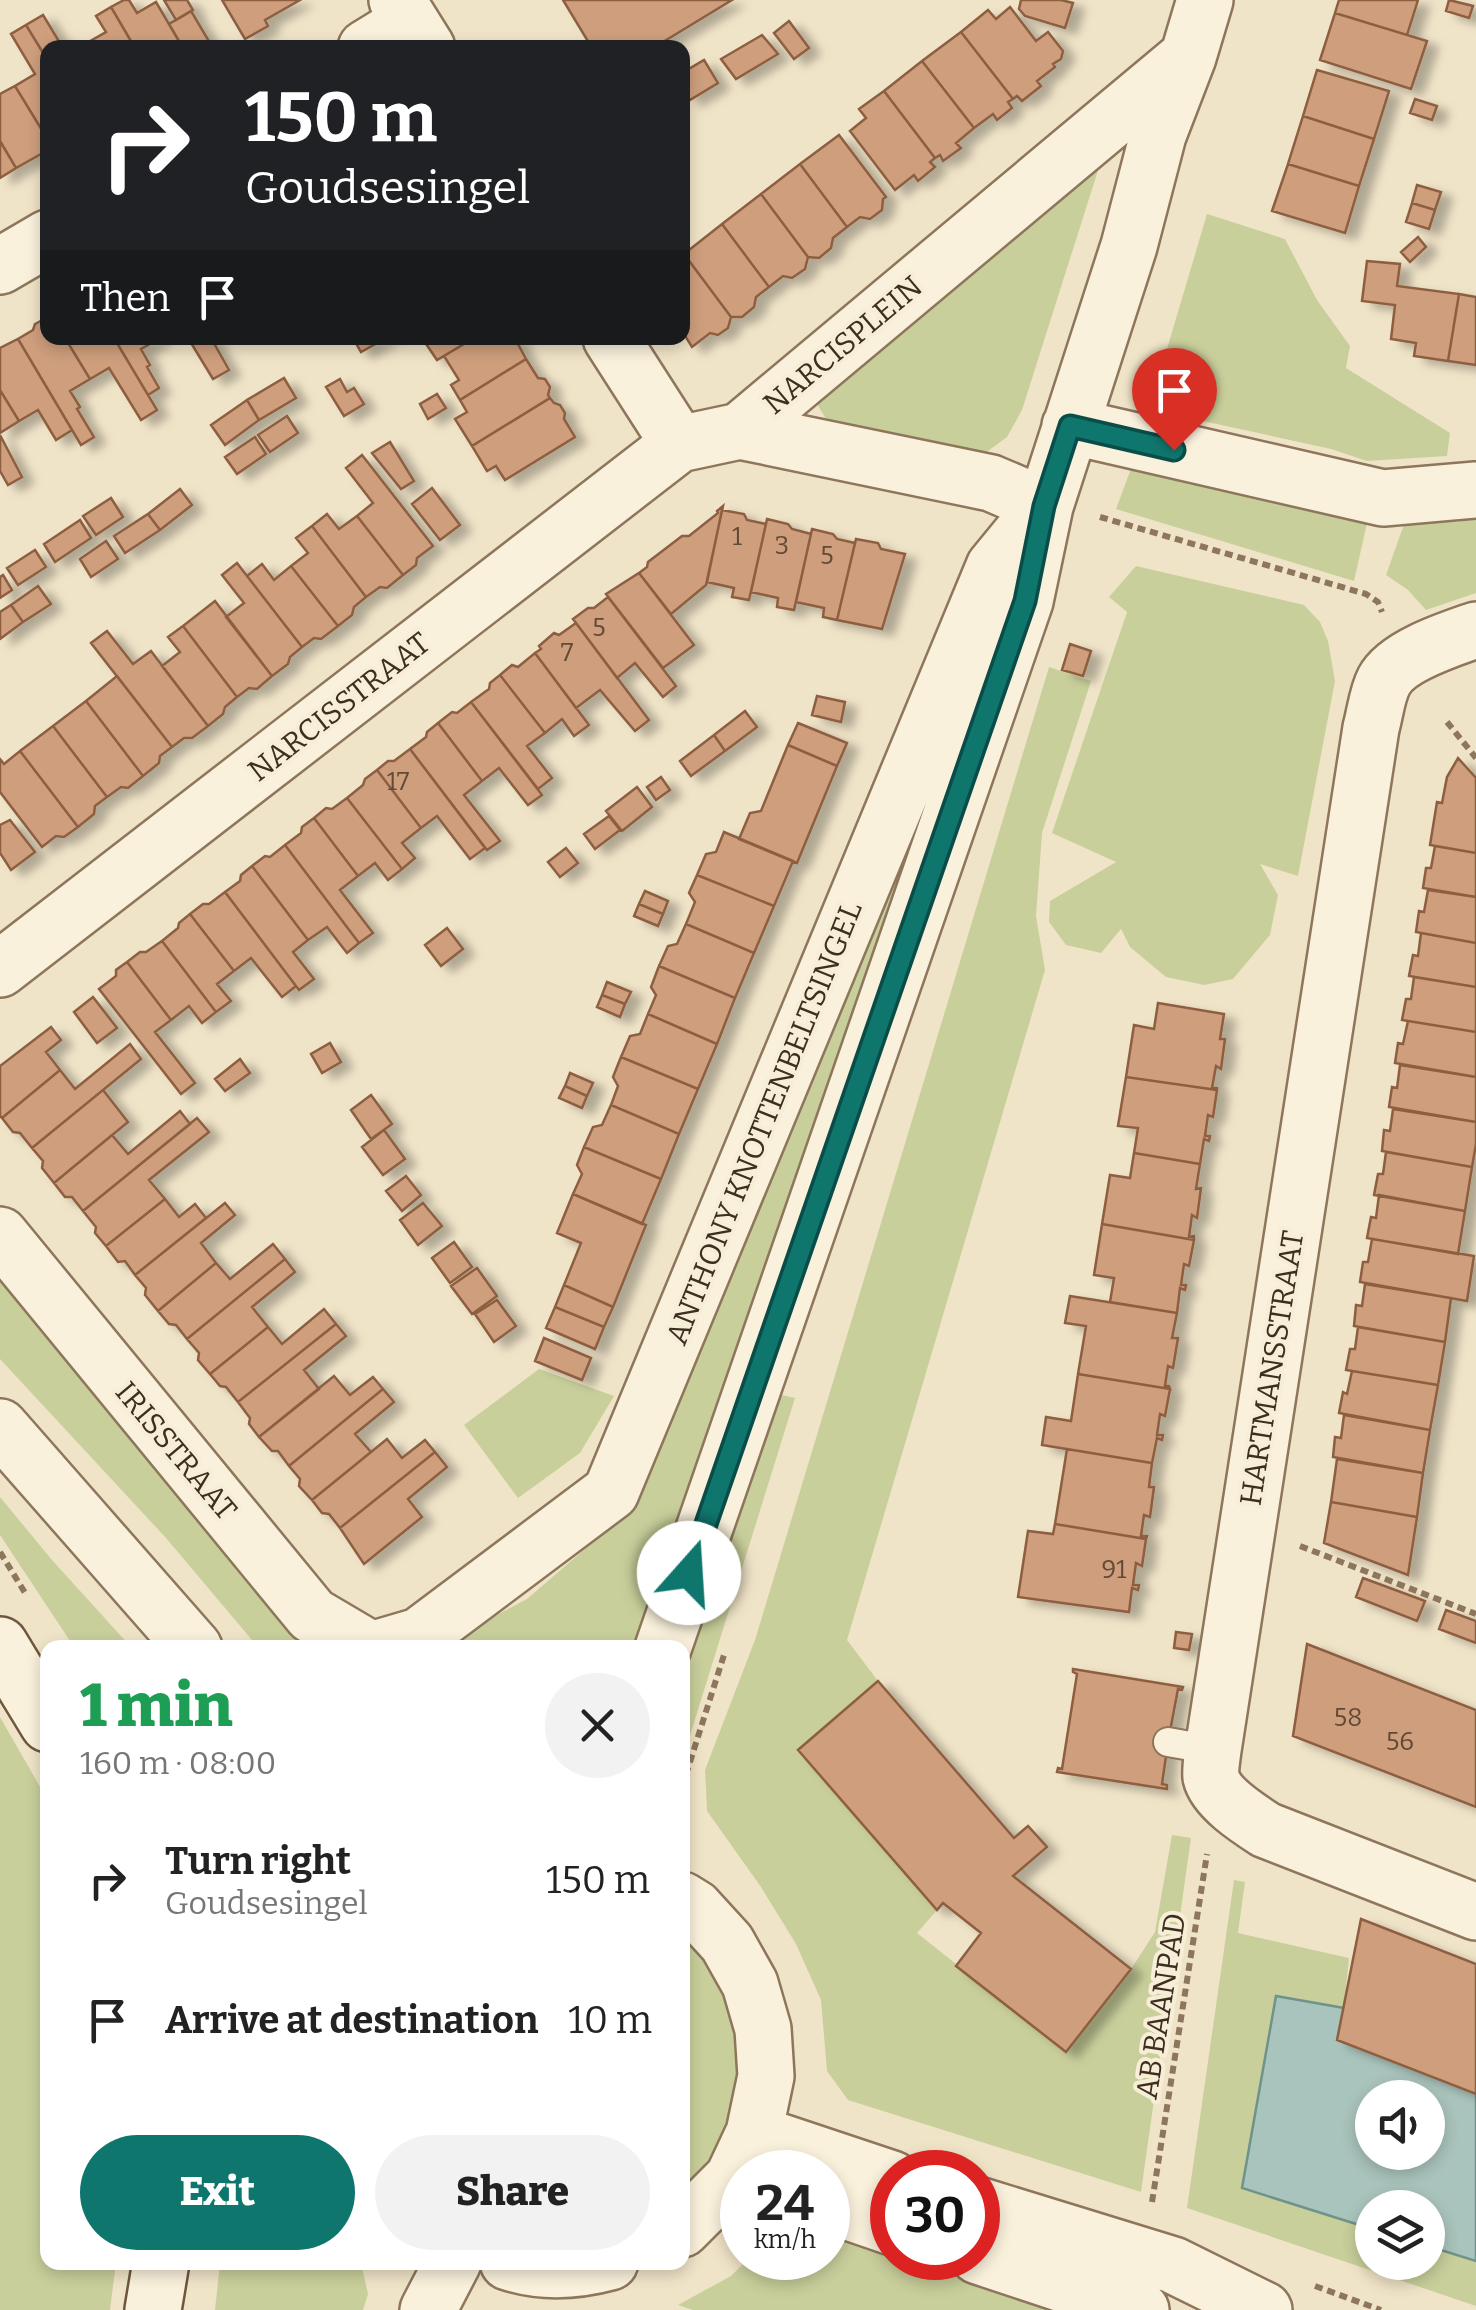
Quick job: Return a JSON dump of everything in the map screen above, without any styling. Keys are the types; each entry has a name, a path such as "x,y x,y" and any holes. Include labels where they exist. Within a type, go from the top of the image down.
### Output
{"street":[{"name":"ANTHONY KNOTTENBELTSINGEL","path":"666,1640 1019,620 1044,506 1129,246 1158,134 1206,0"},
{"name":"NARCISPLEIN","path":"740,431 1188,56"},
{"path":"0,266 40,243"},
{"path":"615,345 678,444 740,431"},
{"path":"1070,426 1383,498 1476,490"},
{"name":"NARCISPLEIN","path":"740,431 991,484 1044,506"},
{"name":"NARCISSTRAAT","path":"0,970 678,444"},
{"name":"ANTHONY KNOTTENBELTSINGEL","path":"405,1640 419,1636 611,1492 994,567 1044,506"},
{"path":"1398,666 1432,645 1476,630"},
{"name":"HARTMANSSTRAAT","path":"1201,1763 1371,728 1384,680 1398,666"},
{"name":"IRISSTRAAT","path":"0,1235 312,1615 354,1640"},
{"path":"0,1427 187,1640"},
{"path":"0,1645 40,1711"},
{"path":"1201,1763 1239,1812 1266,1830 1476,1912"},
{"path":"690,1905 726,1943 750,1984 763,2029 766,2076 747,2150"},
{"path":"690,2220 720,2189"},
{"path":"1000,2212 1173,2264 1264,2310"},
{"path":"1000,2263 1141,2310"},
{"path":"153,2310 159,2270"},
{"path":"428,2310 449,2270"}],"path":[{"path":"1044,506 1091,515 1366,594 1378,602 1398,666"},
{"path":"1446,722 1476,758"},
{"path":"1286,1540 1476,1614"},
{"name":"AB BAANPAD","path":"1150,2210 1211,1820 1201,1763"}],"green space":[{"path":"1101,161 1022,410 1007,437 984,454 948,451 826,419 817,404 817,388"},
{"path":"1207,214 1285,239 1317,300 1350,346 1346,368 1450,433 1447,456 1367,461 1331,449 1189,418 1170,408 1156,386"},
{"path":"1132,466 1370,510 1354,581 1116,509"},
{"path":"1407,516 1457,522 1476,516 1476,593 1426,610 1408,590 1386,575"},
{"path":"1136,566 1304,605 1320,622 1328,641 1335,681 1298,876 1260,864 1278,895 1270,935 1233,979 1204,985 1166,977 1130,947 1121,929 1101,953 1066,945 1049,922 1050,901 1116,862 1052,833 1127,612 1109,597"},
{"path":"1049,667 1091,681 1042,833 1036,916 1045,970 847,1640 878,1681 799,1750 937,1910 917,1933 1066,2051 1155,1932 1172,1835 1191,1838 1141,2192 848,2100 827,2071 821,2000 796,1944 707,1811 705,1770 755,1640"},
{"path":"958,713 643,1640 450,1640 527,1599 600,1536 637,1497"},
{"path":"0,1258 313,1640 252,1640 166,1538 0,1359"},
{"path":"539,1369 614,1396 580,1453 518,1498 464,1425"},
{"path":"782,1395 795,1398 690,1736 690,1640 685,1640 722,1523"},
{"path":"0,1497 125,1640 69,1640 0,1535"},
{"path":"0,1717 40,1787 40,2270 115,2270 110,2310 0,2310"},
{"path":"1234,1880 1245,1882 1238,1933 1349,1958 1344,2008 1276,1997 1243,2188 1355,2224 1355,2265 1187,2208"},
{"path":"690,1941 721,1985 737,2037 739,2064 731,2118 722,2144 690,2187"},
{"path":"850,2234 870,2240 870,2280 999,2280 1098,2310 693,2310 678,2305 724,2280 850,2280"},
{"path":"1445,2251 1476,2261 1476,2306 1399,2280 1445,2280"},
{"path":"219,2270 363,2270 368,2294 363,2310 215,2310"}],"water":[{"path":"1276,1996 1344,2008 1476,2094 1476,2261 1445,2251 1445,2190 1355,2190 1355,2224 1242,2188"}],"building":[{"path":"129,0 137,13 156,2 178,40 130,40 111,7"},
{"path":"164,0 187,0 193,10 176,20"},
{"path":"222,0 300,0 265,20 268,26 245,39"},
{"path":"563,0 732,0 666,40 587,40"},
{"path":"1021,0 1073,3 1065,28 1025,16 1019,9"},
{"path":"1339,0 1418,0 1407,35 1335,13"},
{"path":"1449,0 1473,6 1469,18 1446,11"},
{"path":"111,7 130,40 92,40 106,32 96,16"},
{"path":"1010,7 1036,41 1048,32 1063,51 1061,59 1053,64 1055,67 1037,81 1041,86 1022,101 1017,96 1013,99 961,32 988,10 996,19"},
{"path":"191,11 208,40 178,40 169,24"},
{"path":"1335,13 1427,41 1411,89 1320,60"},
{"path":"43,15 58,40 40,40 40,48 26,25"},
{"path":"789,21 809,48 794,59 774,33"},
{"path":"26,25 40,48 40,127 15,86 35,74 11,34"},
{"path":"961,32 1013,99 1008,102 1012,108 997,120 993,114 974,128 922,61"},
{"path":"762,35 778,54 736,79 721,59"},
{"path":"704,60 718,83 690,100 690,68"},
{"path":"922,61 974,128 956,143 961,148 943,161 940,155 935,158 884,91"},
{"path":"1317,70 1389,91 1374,139 1303,116"},
{"path":"15,86 40,127 40,154 16,168 0,141 0,94"},
{"path":"884,91 935,158 930,162 935,167 918,181 914,175 895,190 850,131 866,118 859,109"},
{"path":"1415,99 1437,106 1432,120 1410,113"},
{"path":"1303,116 1374,139 1359,186 1288,164"},
{"path":"839,135 886,197 882,210 870,219 860,217 847,227 800,164"},
{"path":"0,141 16,168 0,178"},
{"path":"800,164 847,227 833,238 831,248 819,258 808,257 761,194"},
{"path":"1288,164 1359,186 1345,233 1272,211"},
{"path":"1417,185 1441,192 1435,210 1412,203"},
{"path":"761,194 808,257 805,269 792,278 783,276 769,287 722,224"},
{"path":"1412,203 1435,210 1429,229 1406,222"},
{"path":"722,224 769,287 742,317 731,317 690,262 690,249"},
{"path":"1418,237 1426,247 1410,262 1401,252"},
{"path":"1367,261 1400,264 1397,286 1459,294 1448,361 1414,356 1416,343 1391,339 1395,305 1362,301"},
{"path":"690,262 731,317 728,328 718,335 710,333 692,347"},
{"path":"1459,294 1476,297 1476,365 1448,361"},
{"path":"40,321 40,345 69,345 90,379 70,391 94,437 81,445 18,339 33,330"},
{"path":"18,339 72,430 56,440 38,410 19,421 0,390 0,348"},
{"path":"69,345 118,345 157,410 141,420 109,368 90,379"},
{"path":"118,345 148,345 141,349 159,388 148,395"},
{"path":"192,345 215,345 229,370 213,379"},
{"path":"427,345 462,345 437,360"},
{"path":"462,345 519,345 526,359 460,400 451,385 459,380 444,356"},
{"path":"526,359 538,378 545,379 550,387 550,398 472,446 455,419 467,412 460,400"},
{"path":"284,378 296,398 259,420 247,400"},
{"path":"340,379 347,392 354,388 364,404 344,416 326,387"},
{"path":"0,390 19,421 0,433"},
{"path":"437,394 446,408 428,419 420,404"},
{"path":"550,398 560,405 575,437 505,480 496,466 487,471 472,446"},
{"path":"247,400 259,420 225,445 211,425"},
{"path":"287,416 298,433 270,452 258,435"},
{"path":"0,435 22,477 8,485 0,471"},
{"path":"255,437 266,454 237,474 225,457"},
{"path":"390,442 414,481 401,489 372,453"},
{"path":"362,455 433,546 403,575 357,516 373,503 346,468"},
{"path":"432,488 460,525 440,540 412,504"},
{"path":"180,489 192,505 160,530 148,514"},
{"path":"111,498 123,517 96,535 83,516"},
{"path":"723,506 706,585 671,614 639,573"},
{"path":"722,510 766,524 749,600 732,597 734,588 707,582"},
{"path":"148,514 160,530 125,553 114,536"},
{"path":"327,514 339,529 357,516 403,575 366,597 312,526"},
{"path":"767,519 811,534 794,610 777,607 778,598 751,592"},
{"path":"80,520 91,538 55,562 44,544"},
{"path":"312,526 366,597 338,626 291,566 308,553 296,538"},
{"path":"812,529 855,543 837,620 823,617 824,608 796,602"},
{"path":"856,539 905,554 882,629 837,620"},
{"path":"106,541 118,559 91,577 80,559"},
{"path":"35,550 46,567 18,585 7,568"},
{"path":"237,563 302,647 272,676 226,617 244,603 222,575"},
{"path":"262,564 274,580 291,566 338,626 302,647 247,576"},
{"path":"639,573 694,645 663,668 606,594"},
{"path":"3,575 12,590 0,598 0,577"},
{"path":"38,586 51,604 23,622 11,605"},
{"path":"608,597 676,686 663,697 635,663 617,678 573,619"},
{"path":"215,601 272,676 257,689 249,688 237,697 183,626"},
{"path":"11,605 23,622 0,639 0,612"},
{"path":"576,623 649,720 635,731 600,690 576,708 535,653 554,633 559,635"},
{"path":"183,626 237,697 208,726 162,666 180,652 168,637"},
{"path":"107,631 133,664 151,651 208,726 172,747 91,643"},
{"path":"1070,644 1091,651 1083,676 1062,670"},
{"path":"535,653 589,725 574,736 562,719 545,733 500,675"},
{"path":"500,675 545,733 527,746 552,778 538,789 471,702"},
{"path":"117,676 172,747 143,776 86,701"},
{"path":"817,696 845,702 841,722 812,715"},
{"path":"86,701 143,776 107,797 53,726"},
{"path":"471,702 542,795 528,805 499,768 482,781 438,723"},
{"path":"745,711 757,727 725,751 714,735"},
{"path":"438,723 482,781 464,795 500,841 487,850 410,749"},
{"path":"798,723 847,743 837,766 788,745"},
{"path":"53,726 107,797 78,827 20,751"},
{"path":"714,735 725,751 691,776 680,761"},
{"path":"788,745 837,766 797,863 739,839 750,813 761,811"},
{"path":"410,749 485,848 470,859 437,816 421,828 377,770"},
{"path":"20,751 78,827 42,847 0,792 0,759 4,764"},
{"path":"1458,758 1476,778 1476,853 1430,845 1437,802 1442,803 1447,777"},
{"path":"377,770 421,828 402,843 415,858 402,869 347,798"},
{"path":"661,777 670,790 656,800 647,787"},
{"path":"637,787 652,807 622,831 606,811"},
{"path":"347,798 402,869 388,880 375,863 358,876 314,818"},
{"path":"609,816 620,830 595,849 584,834"},
{"path":"314,818 358,876 340,890 373,933 359,943 285,845"},
{"path":"10,820 35,852 11,870 0,853 0,825"},
{"path":"724,832 793,861 774,906 697,875 706,854 716,852"},
{"path":"285,845 359,943 347,953 327,927 308,940 252,866"},
{"path":"1435,846 1476,853 1476,897 1423,888"},
{"path":"566,848 578,863 560,877 548,862"},
{"path":"252,866 308,940 293,952 314,979 299,990 225,892"},
{"path":"697,875 774,906 754,953 686,924 695,902 689,893"},
{"path":"1428,890 1476,897 1476,943 1416,932"},
{"path":"645,891 668,901 663,914 639,904"},
{"path":"225,892 296,986 282,997 251,958 234,971 190,914"},
{"path":"639,904 663,914 658,926 634,916"},
{"path":"190,914 234,971 217,984 231,1001 216,1012 162,941"},
{"path":"686,924 754,953 735,998 659,966 668,946 677,944"},
{"path":"447,928 463,949 441,966 425,945"},
{"path":"1421,933 1476,943 1476,987 1409,976 1413,955 1418,956"},
{"path":"162,941 216,1012 202,1023 189,1006 171,1020 127,962"},
{"path":"127,962 171,1020 155,1032 195,1083 181,1094 99,989"},
{"path":"659,966 735,998 717,1044 648,1014 656,995 651,987"},
{"path":"1414,977 1476,987 1476,1032 1402,1020 1406,999 1411,999"},
{"path":"607,982 631,992 625,1004 602,995"},
{"path":"602,995 625,1004 620,1017 597,1007"},
{"path":"93,997 117,1028 97,1043 74,1012"},
{"path":"1158,1003 1224,1014 1221,1069 1216,1066 1212,1088 1217,1090 1126,1077 1134,1025 1154,1029"},
{"path":"648,1014 717,1044 698,1089 621,1057 630,1036 640,1034"},
{"path":"1408,1021 1476,1032 1476,1077 1395,1063 1398,1043 1403,1044"},
{"path":"51,1027 61,1040 46,1052 60,1070 2,1118 0,1066"},
{"path":"330,1043 341,1062 322,1073 311,1054"},
{"path":"130,1044 141,1059 32,1148 2,1118 60,1070 75,1089"},
{"path":"621,1057 698,1089 679,1134 611,1105 618,1086 613,1077"},
{"path":"240,1059 250,1073 225,1091 215,1079"},
{"path":"1400,1065 1476,1077 1476,1122 1389,1107"},
{"path":"570,1073 593,1083 587,1096 565,1086"},
{"path":"1126,1077 1217,1090 1213,1117 1208,1115 1205,1136 1210,1136 1209,1141 1204,1139 1200,1164 1134,1153 1138,1128 1118,1126"},
{"path":"565,1086 587,1096 582,1108 559,1098"},
{"path":"103,1090 128,1122 54,1183 32,1148"},
{"path":"371,1095 392,1124 371,1139 351,1110"},
{"path":"611,1105 679,1134 661,1179 584,1147 593,1127 602,1125"},
{"path":"1393,1109 1476,1122 1472,1167 1382,1151 1384,1130 1390,1131"},
{"path":"180,1111 190,1124 83,1211 54,1183 112,1135 128,1154"},
{"path":"197,1118 209,1132 149,1180 165,1199 106,1246 83,1211"},
{"path":"384,1130 405,1159 383,1175 362,1147"},
{"path":"584,1147 661,1179 642,1224 573,1194 582,1174 577,1165"},
{"path":"1386,1152 1472,1167 1465,1211 1374,1195 1378,1174 1383,1174"},
{"path":"1134,1153 1200,1164 1197,1218 1192,1215 1189,1237 1194,1236 1194,1240 1102,1224 1110,1175 1130,1178"},
{"path":"406,1176 421,1195 402,1211 386,1191"},
{"path":"573,1194 646,1225 613,1307 564,1285 581,1243 557,1233"},
{"path":"1379,1195 1465,1211 1458,1254 1367,1238 1371,1217 1376,1218"},
{"path":"165,1199 179,1217 195,1204 206,1218 135,1275 106,1246"},
{"path":"225,1203 235,1215 201,1243 216,1263 158,1311 135,1275"},
{"path":"423,1203 442,1226 418,1245 400,1220"},
{"path":"1102,1224 1194,1240 1189,1266 1184,1264 1181,1285 1186,1285 1185,1290 1180,1288 1177,1313 1110,1302 1114,1278 1094,1275"},
{"path":"1372,1239 1474,1256 1467,1301 1360,1282"},
{"path":"454,1242 472,1267 450,1283 432,1258"},
{"path":"273,1244 285,1259 187,1339 158,1311 216,1263 230,1279"},
{"path":"285,1259 295,1272 252,1307 268,1327 210,1374 187,1339"},
{"path":"477,1268 497,1296 472,1314 451,1286"},
{"path":"1365,1284 1451,1298 1445,1342 1354,1326 1356,1305 1362,1306"},
{"path":"564,1285 613,1307 604,1327 555,1307"},
{"path":"1070,1296 1177,1313 1172,1338 1178,1338 1173,1368 1168,1366 1165,1386 1170,1389 1078,1374 1086,1326 1065,1323"},
{"path":"497,1300 516,1326 494,1342 475,1314"},
{"path":"555,1307 604,1327 595,1349 546,1328"},
{"path":"324,1309 336,1324 238,1402 210,1374 268,1327 282,1344"},
{"path":"336,1324 346,1336 304,1370 319,1389 259,1437 238,1402"},
{"path":"1358,1327 1445,1342 1438,1385 1346,1370 1350,1349 1355,1349"},
{"path":"544,1338 591,1358 582,1380 535,1361"},
{"path":"1352,1371 1438,1385 1430,1430 1339,1413"},
{"path":"1078,1374 1170,1389 1165,1416 1160,1414 1157,1435 1163,1435 1162,1440 1157,1438 1152,1463 1042,1445 1046,1417 1071,1421"},
{"path":"334,1376 350,1395 373,1377 383,1389 289,1466 278,1451 272,1451 259,1437"},
{"path":"383,1389 394,1402 355,1434 371,1452 312,1500 289,1466"},
{"path":"1344,1415 1430,1430 1423,1473 1333,1457 1335,1437 1341,1438"},
{"path":"387,1439 402,1458 425,1440 435,1452 340,1528 312,1500"},
{"path":"1067,1449 1152,1463 1150,1517 1144,1515 1141,1536 1147,1536 1146,1539 1055,1524"},
{"path":"435,1452 447,1467 408,1499 422,1517 364,1564 340,1528"},
{"path":"1337,1459 1423,1473 1417,1517 1331,1502"},
{"path":"1331,1502 1417,1517 1408,1575 1324,1543"},
{"path":"1055,1524 1146,1539 1142,1566 1136,1563 1133,1585 1139,1585 1138,1590 1132,1588 1129,1612 1018,1597 1028,1531 1053,1534"},
{"path":"1363,1578 1425,1601 1417,1621 1356,1597"},
{"path":"1446,1610 1476,1621 1476,1643 1439,1629"},
{"path":"1176,1632 1192,1634 1189,1650 1174,1648"},
{"path":"1307,1644 1476,1710 1476,1807 1293,1736"},
{"path":"1073,1669 1183,1687 1178,1689 1168,1742 1162,1784 1167,1789 1057,1772 1062,1769 1077,1674"},
{"path":"878,1681 1014,1838 1028,1826 1047,1847 1013,1876 1131,1969 1066,2052 956,1966 981,1933 943,1903 937,1910 798,1750"},
{"path":"1361,1919 1476,1964 1476,2094 1337,2040"}],"route":[{"path":"689,1573 1025,601 1044,506 1070,426 1174,450"}]}
